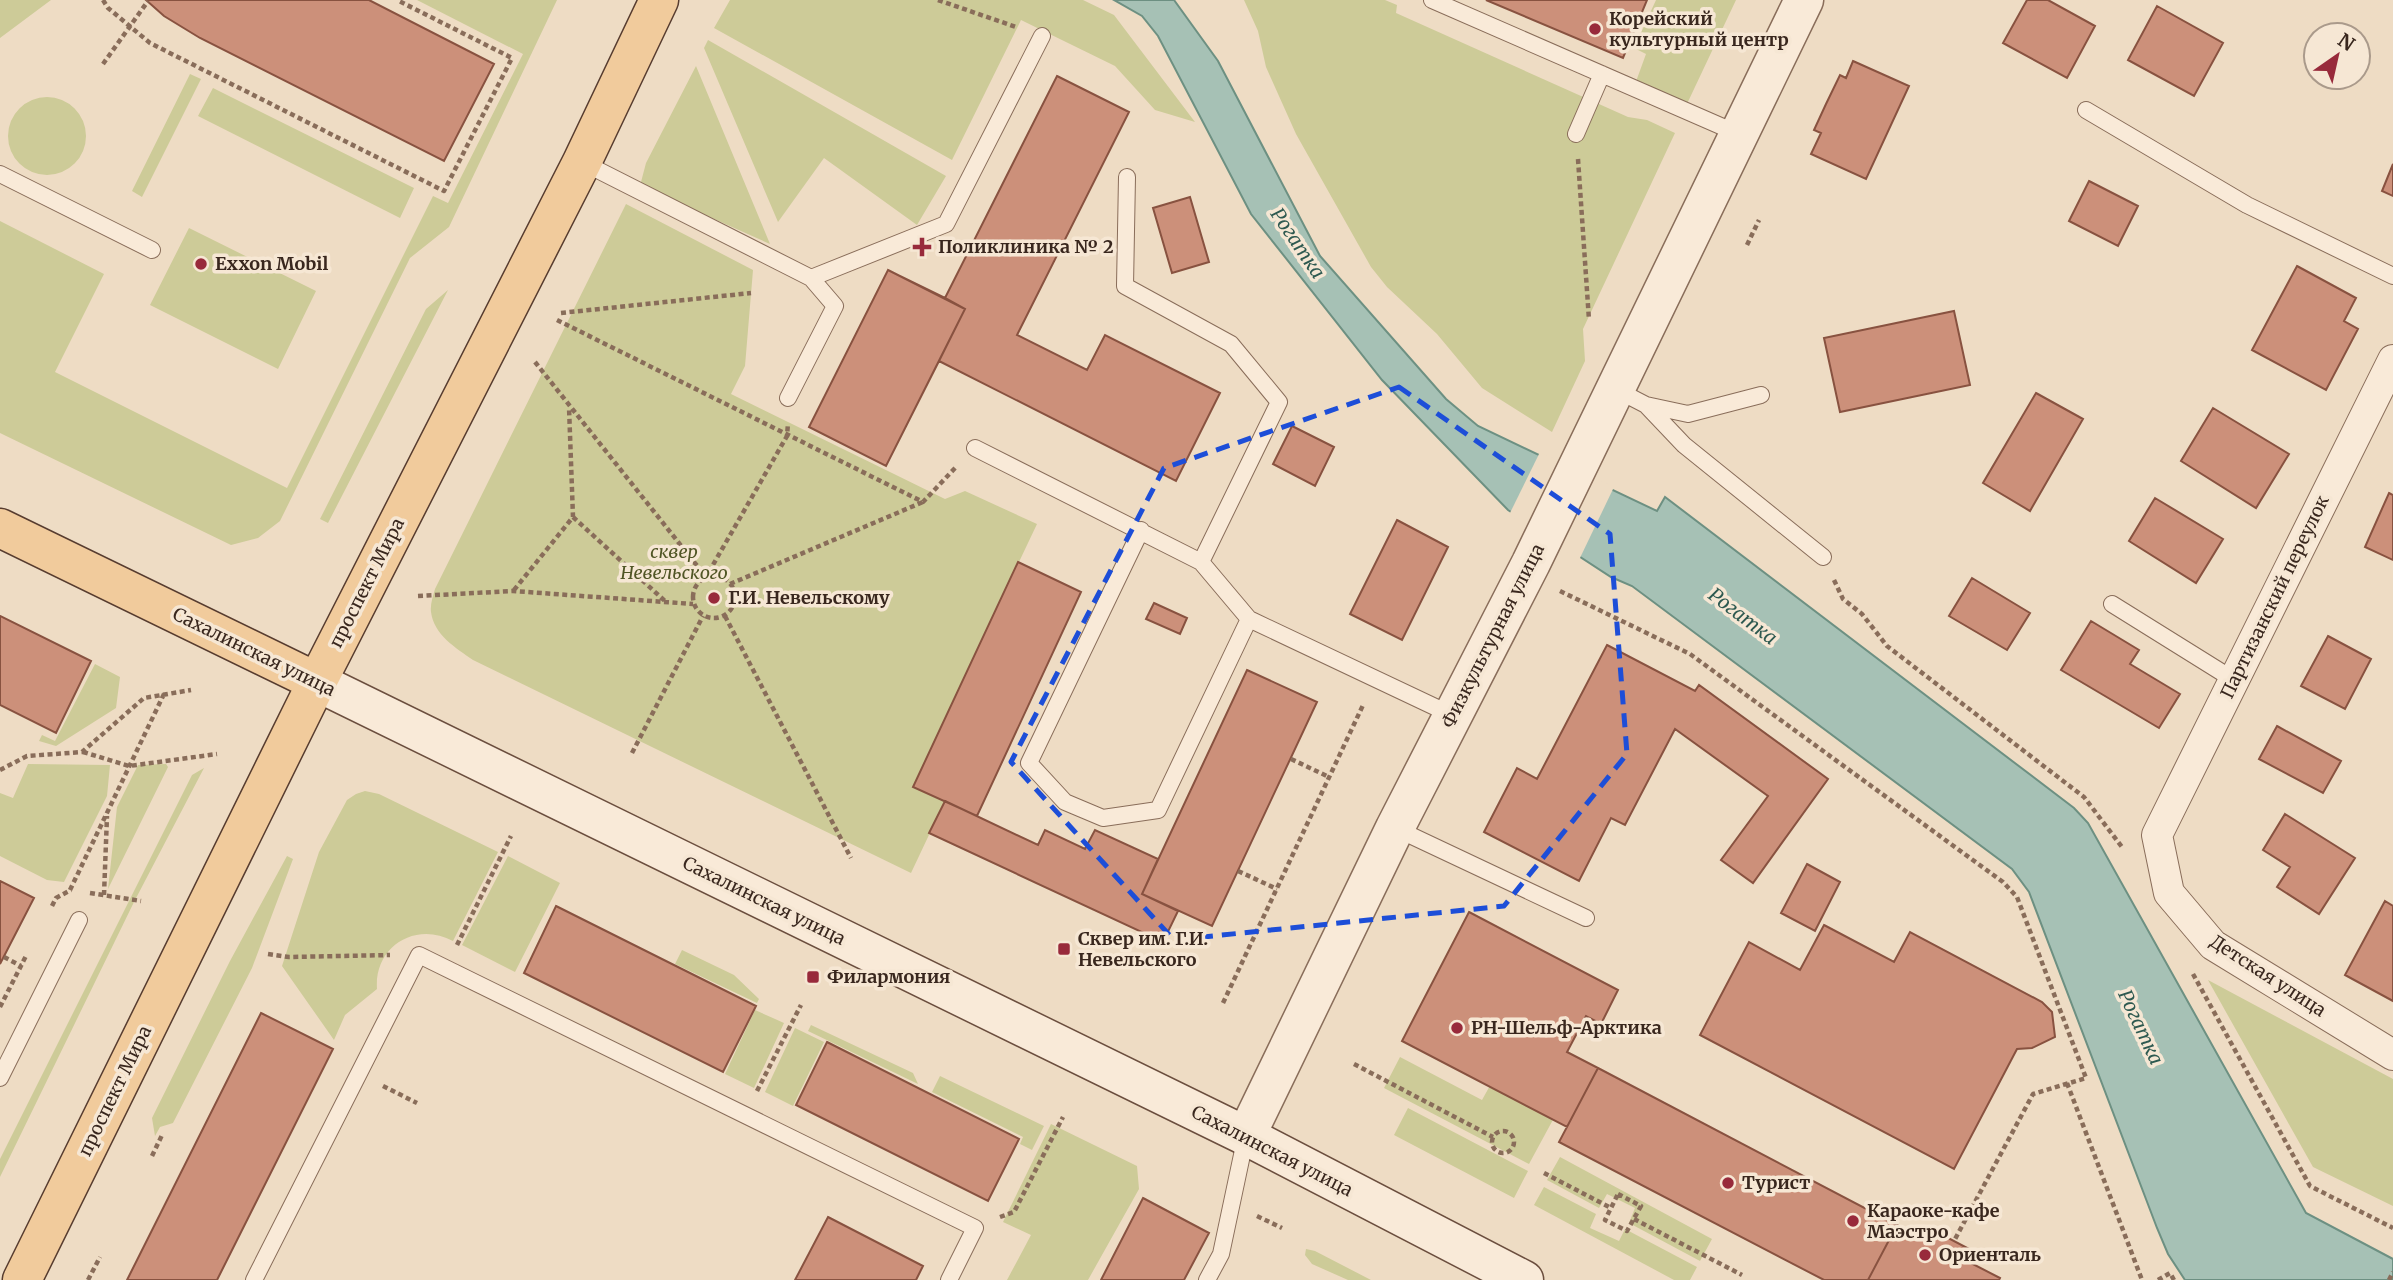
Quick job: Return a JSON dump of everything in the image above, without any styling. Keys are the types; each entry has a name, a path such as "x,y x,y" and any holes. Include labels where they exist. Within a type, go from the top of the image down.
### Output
{"main road":[{"name":"проспект Мира","path":"22,1280 317,682 582,162 659,0"},
{"name":"Физкультурная улица","path":"1247,1136 1452,715 1544,576 1590,442 1631,397 1739,134 1804,0"},
{"name":"Сахалинская улица","path":"0,528 1247,1136 1524,1280"}],"street":[{"name":"Партизанский переулок","path":"2157,835 2393,360"},
{"name":"Детская улица","path":"2157,835 2169,893 2213,945 2393,1055"}],"lane":[{"path":"1432,0 1739,134"},
{"path":"810,278 947,225 1042,36"},
{"path":"1576,134 1602,74"},
{"path":"2086,110 2247,205 2393,276"},
{"path":"582,162 810,278 835,306 789,398"},
{"path":"0,174 152,250"},
{"path":"1128,177 1125,286 1231,344 1279,402 1201,562"},
{"path":"1631,397 1688,414 1761,395"},
{"path":"1631,397 1684,445 1823,557"},
{"path":"975,448 1201,562 1249,619 1452,715"},
{"path":"1141,530 1029,762 1065,802 1103,818 1158,810 1249,619"},
{"path":"2112,604 2234,680"},
{"path":"1395,828 1586,918"},
{"path":"0,1078 79,920"},
{"path":"254,1280 419,955 975,1228 949,1280"},
{"name":"Физкультурная улица","path":"1207,1280 1221,1254 1247,1136"}],"path":[{"path":"103,0 150,43 444,191 512,58 397,0"},
{"path":"938,0 1042,36"},
{"path":"103,64 148,1"},
{"path":"1576,134 1589,320"},
{"path":"1747,245 1759,220"},
{"path":"561,313 751,293"},
{"path":"535,362 706,578"},
{"path":"706,578 719,576 730,584 735,595 733,607 725,616 714,619 703,616 693,604 694,589 706,578 787,436 789,398"},
{"path":"513,591 573,517 569,405"},
{"path":"730,584 923,502"},
{"path":"573,517 666,602"},
{"path":"1544,576 1690,654 2003,882 2017,897 2086,1077 2033,1094 1954,1241"},
{"path":"418,596 513,591 693,604"},
{"path":"1843,600 1862,614 1886,646 2084,797 2125,852"},
{"path":"632,753 703,616"},
{"path":"725,616 851,858"},
{"path":"82,752 144,698 191,690"},
{"path":"69,890 164,695"},
{"path":"1223,1003 1365,701"},
{"path":"0,770 27,756 82,752 130,766 217,754"},
{"path":"1291,759 1329,777"},
{"path":"104,895 107,812"},
{"path":"446,968 511,836"},
{"path":"1238,871 1277,889"},
{"path":"268,954 289,957 419,955"},
{"path":"4,957 21,965"},
{"path":"2191,971 2310,1186 2393,1228"},
{"path":"745,1115 801,1005"},
{"path":"1354,1064 1493,1138"},
{"path":"359,1074 417,1102"},
{"path":"2067,1083 2142,1280"},
{"path":"975,1228 1014,1212 1063,1117"},
{"path":"1497,1132 1509,1133 1514,1143 1512,1149 1506,1153 1495,1150 1493,1138 1497,1132"},
{"path":"152,1156 163,1133"},
{"path":"1544,1173 1611,1208"},
{"path":"1618,1194 1641,1206 1634,1219 1628,1231 1605,1220 1618,1194"},
{"path":"1634,1219 1742,1275"},
{"path":"88,1280 100,1256"},
{"path":"2389,1280 2393,1272"},
{"path":"2158,1280 2170,1273 2174,1280"}],"highlighted area":[{"path":"1399,387 1610,534 1627,754 1504,906 1174,940 1011,762 1164,468"}],"green space":[{"path":"0,0 51,0 0,38"},
{"path":"417,0 557,0 449,227 410,258 280,521 258,538 231,545 0,433 0,221 104,274 55,372 287,488 433,196 448,203 523,54"},
{"path":"730,0 1083,0 1114,15 1195,122 1155,110 1115,66 1021,20 952,160 714,28"},
{"path":"1244,0 1385,0 1397,5 1396,13 1628,117 1647,120 1675,133 1583,329 1585,361 1552,432 1482,388 1437,334 1387,287 1371,267 1296,134 1266,67 1258,31"},
{"path":"1656,0 1736,0 1686,106 1634,87 1646,54 1634,48"},
{"path":"708,40 946,176 917,225 824,158 778,222 704,48"},
{"path":"696,66 770,244 658,194 641,182 646,163"},
{"path":"190,74 201,79 142,197 132,191"},
{"path":"213,88 414,188 400,218 198,116"},
{"path":"47,97 62,100 79,114 86,136 83,151 69,168 47,175 32,172 15,158 8,136 11,121 25,104"},
{"name":"сквер Невельского","path":"626,204 753,270 745,366 731,394 945,499 965,491 1037,524 913,786 945,801 911,873 473,660 436,628 431,612 435,589"},
{"path":"189,228 316,291 278,369 150,305"},
{"path":"448,290 328,523 320,519 426,309"},
{"path":"95,664 120,677 116,708 56,746 39,741 42,735 55,741"},
{"path":"28,764 110,765 107,796 64,882 47,880 0,856 0,793 13,798"},
{"path":"166,764 168,767 108,889 117,807 138,765"},
{"path":"204,768 134,902 0,1177 0,1159 192,775"},
{"path":"365,791 379,794 498,852 453,941 425,934 400,941 382,961 377,989 345,1015 334,1040 282,966 319,852 347,800"},
{"path":"287,856 293,859 252,968 173,1123 160,1127 155,1136 152,1118 230,961"},
{"path":"508,856 560,883 515,972 462,945"},
{"path":"682,950 734,975 759,999 757,1003 675,964"},
{"path":"2208,980 2393,1079 2393,1206 2313,1167"},
{"path":"755,1010 784,1023 754,1088 725,1074"},
{"path":"811,1025 913,1073 918,1084 808,1031"},
{"path":"795,1028 824,1042 793,1106 765,1092"},
{"path":"1400,1057 1482,1100 1492,1082 1555,1116 1529,1164 1384,1088"},
{"path":"940,1076 1044,1126 1032,1150 1020,1144 1023,1137 932,1092"},
{"path":"1408,1108 1528,1171 1514,1198 1394,1135"},
{"path":"1051,1124 1137,1166 1139,1189 1088,1280 1007,1280 1031,1235 1003,1222"},
{"path":"1560,1157 1712,1239 1700,1261 1629,1223 1635,1208 1607,1194 1599,1208 1547,1180"},
{"path":"1544,1187 1596,1214 1590,1228 1619,1241 1625,1229 1697,1267 1690,1280 1674,1280 1534,1205"},
{"path":"1306,1249 1371,1280 1348,1280 1312,1264 1305,1255"}],"water":[{"name":"Рогатка","path":"1114,0 1174,0 1218,61 1320,256 1446,399 1478,426 1657,511 1665,497 2074,808 2088,823 2306,1213 2393,1259 2393,1280 2185,1280 2168,1254 2157,1228 2029,892 2012,869 1632,586 1611,577 1508,510 1382,380 1251,214 1158,36 1142,16"}],"pier":[{"path":"1540,452 1614,487 1579,560 1509,515"}],"building":[{"path":"146,0 369,0 494,64 444,161 200,38 164,16"},
{"name":"Корейский культурный центр","path":"1486,0 1647,0 1623,58"},
{"path":"2027,0 2048,0 2095,26 2067,78 2003,43"},
{"path":"2157,6 2223,43 2194,96 2128,60"},
{"path":"1853,61 1909,86 1866,179 1811,154 1821,133 1814,130 1840,75 1846,78"},
{"path":"1057,76 1129,112 1017,335 1087,370 1105,335 1220,393 1176,481 939,361 886,466 809,427 888,270 945,298"},
{"path":"1057,76 1129,112 1017,335 1087,370 1105,335 1220,393 1176,481 939,361 965,309 945,298"},
{"path":"2393,164 2393,196 2382,191"},
{"path":"2089,181 2138,206 2118,246 2069,221"},
{"path":"1190,197 1209,262 1172,273 1153,208"},
{"path":"2297,266 2356,298 2344,321 2358,329 2326,390 2252,350"},
{"path":"888,270 965,309 886,466 809,427"},
{"path":"1954,311 1970,385 1840,412 1824,338"},
{"path":"2036,393 2083,419 2030,511 1983,483"},
{"path":"2213,408 2289,454 2256,508 2181,461"},
{"path":"1292,426 1334,447 1315,486 1273,464"},
{"path":"2389,493 2393,495 2393,560 2365,547"},
{"path":"2155,498 2223,539 2196,583 2129,541"},
{"path":"1397,520 1448,547 1402,640 1350,614"},
{"path":"1018,562 1081,592 977,816 913,787"},
{"path":"1972,578 2030,613 2007,650 1949,616"},
{"path":"1154,603 1187,618 1180,634 1146,619"},
{"path":"0,616 91,661 56,733 0,705"},
{"path":"2091,621 2139,650 2130,664 2180,694 2159,728 2061,670"},
{"path":"2328,636 2371,659 2345,709 2301,686"},
{"path":"1607,645 1695,691 1699,685 1828,779 1753,883 1721,860 1768,796 1675,729 1625,825 1611,818 1579,881 1484,832 1517,768 1537,779"},
{"path":"1247,670 1317,702 1212,926 1142,894"},
{"path":"2277,726 2341,761 2323,793 2259,759"},
{"path":"945,801 1038,845 1045,830 1085,849 1095,830 1158,859 1142,894 1178,911 1163,942 929,833"},
{"path":"2285,814 2355,858 2319,914 2277,887 2290,867 2263,850"},
{"path":"1807,864 1840,882 1815,931 1781,913"},
{"path":"0,881 34,898 0,964"},
{"path":"2385,901 2393,906 2393,1001 2345,975"},
{"path":"556,906 756,1006 723,1072 524,973"},
{"path":"1469,912 1618,990 1601,1024 1586,1016 1567,1052 1598,1068 1567,1127 1402,1041"},
{"path":"1824,925 1894,962 1910,932 2042,1002 2052,1012 2055,1037 2032,1048 2017,1049 1954,1169 1700,1035 1749,942 1800,970"},
{"path":"261,1013 333,1049 217,1280 127,1280"},
{"path":"827,1042 1019,1139 988,1201 796,1105"},
{"name":"Турист","path":"1598,1068 1897,1225 1868,1280 1824,1280 1559,1142"},
{"path":"1143,1198 1209,1233 1184,1280 1101,1280"},
{"path":"828,1217 923,1266 916,1280 795,1280"},
{"name":"Ориенталь","path":"1897,1225 1931,1243 1937,1232 1971,1250 1965,1260 2000,1278 1999,1280 1868,1280"}],"place":[{"name":"Корейский культурный центр","path":"1595,29"},
{"name":"Поликлиника № 2","path":"922,247"},
{"name":"Exxon Mobil","path":"201,264"},
{"name":"Г.И. Невельскому","path":"714,598"},
{"name":"Сквер им. Г.И. Невельского","path":"1064,949"},
{"name":"Филармония","path":"813,977"},
{"name":"РН-Шельф-Арктика","path":"1457,1028"},
{"name":"Турист","path":"1728,1183"},
{"name":"Караоке-кафе Маэстро","path":"1853,1221"},
{"name":"Ориенталь","path":"1925,1255"}]}
